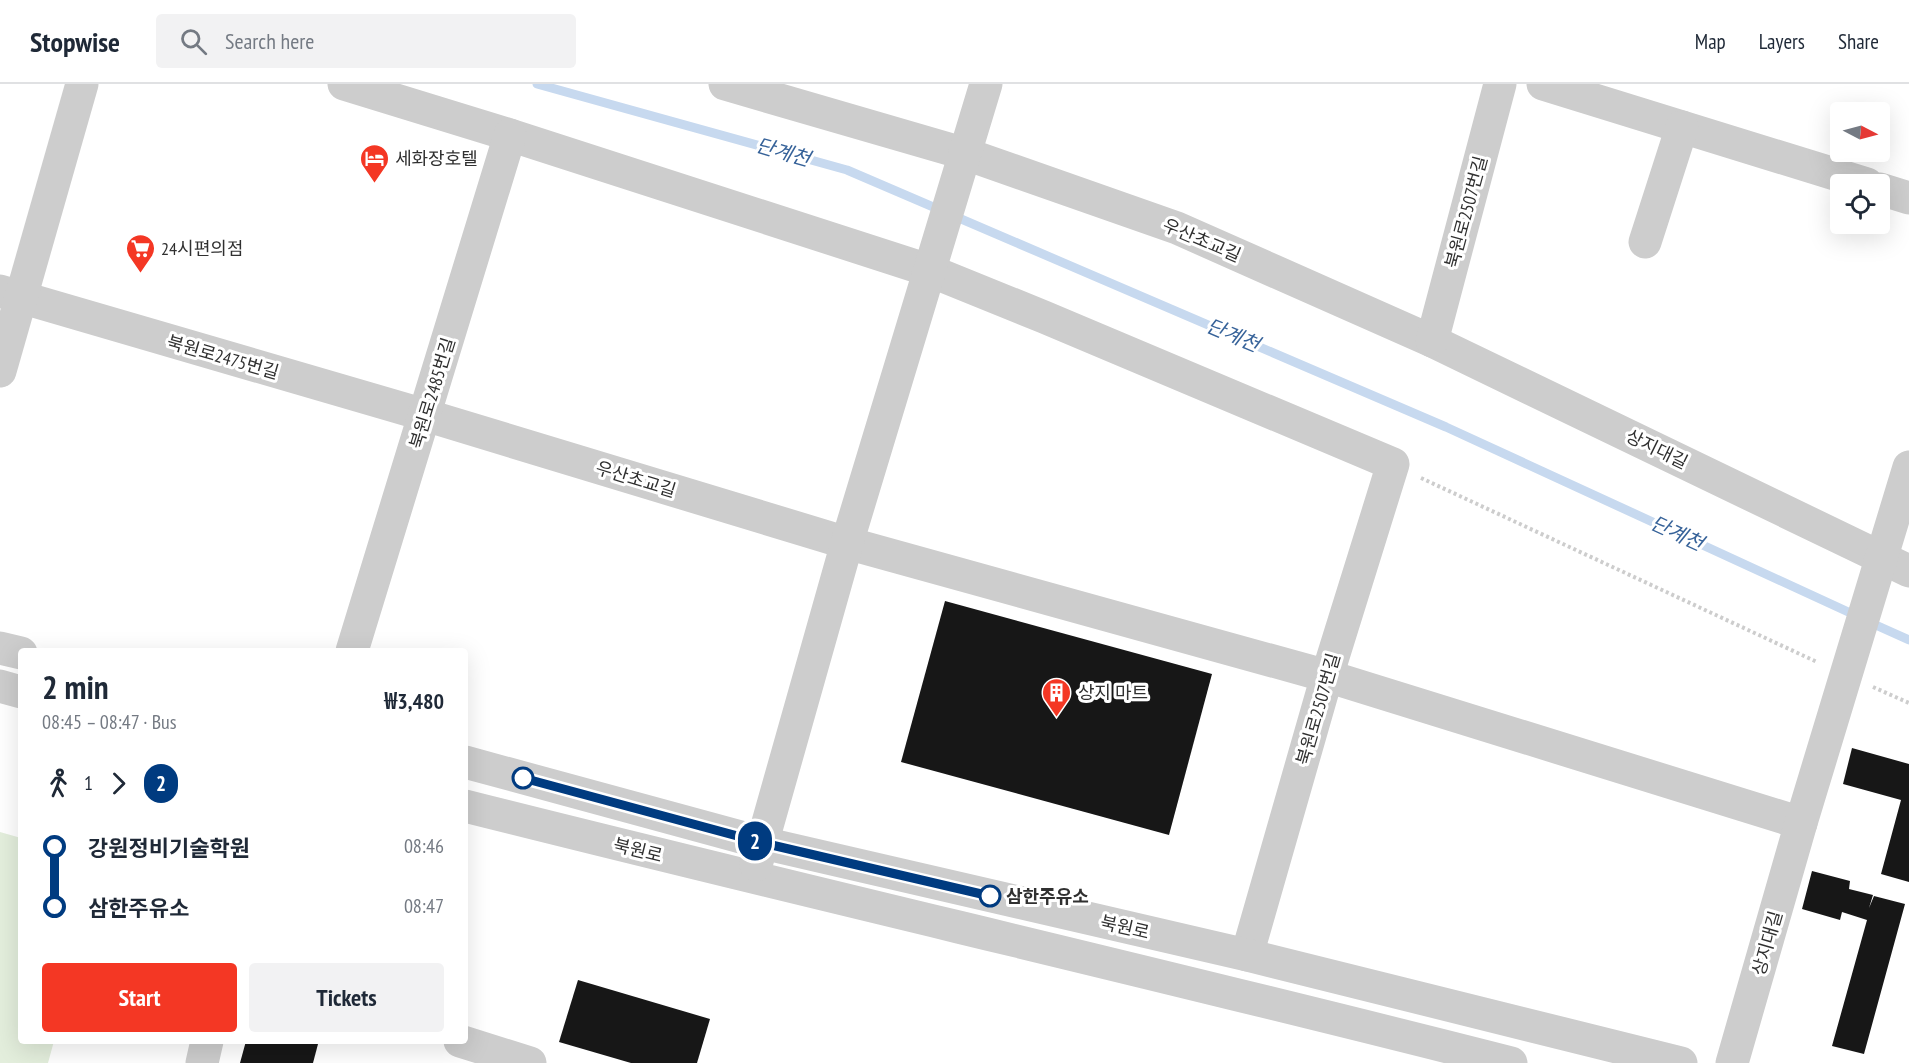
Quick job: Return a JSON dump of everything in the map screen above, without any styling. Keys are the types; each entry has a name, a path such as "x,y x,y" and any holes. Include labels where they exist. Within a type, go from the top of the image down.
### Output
{"street":[{"path":"0,371 11,295 82,84"},
{"path":"344,84 928,270 1394,464"},
{"name":"우산초교길","path":"725,84 962,165 1177,228 1432,341"},
{"path":"752,878 847,543 986,84"},
{"name":"북원로2507번길","path":"1432,341 1500,84"},
{"path":"1544,84 1835,174"},
{"path":"1645,242 1682,127"},
{"name":"북원로2485번길","path":"353,648 510,135"},
{"path":"1890,192 1909,198"},
{"name":"북원로2475번길","path":"11,295 425,415"},
{"name":"상지대길","path":"1432,341 1888,569"},
{"name":"우산초교길","path":"425,415 847,543 1327,676"},
{"name":"북원로2507번길","path":"1247,955 1327,676 1394,464"},
{"name":"상지대길","path":"1732,1063 1801,823 1848,674 1888,569 1909,467"},
{"path":"0,648 18,652"},
{"path":"1327,676 1801,823"},
{"path":"0,686 18,691"},
{"name":"북원로","path":"468,763 763,843 1247,955 1681,1063"},
{"name":"북원로","path":"468,807 752,878 1311,1012 1511,1063"},
{"path":"202,1063 206,1044"},
{"path":"468,1044 530,1063"}],"path":[{"path":"1394,464 1909,703"}],"green space":[{"path":"0,832 18,837 18,1044 53,1044 48,1063 0,1063"}],"building":[{"name":"상지 마트","path":"945,601 1212,674 1169,835 901,762"},
{"path":"1852,748 1909,764 1909,882 1881,874 1901,800 1843,784"},
{"path":"1812,871 1850,881 1849,889 1873,895 1869,908 1874,896 1905,904 1864,1054 1832,1046 1867,920 1842,912 1840,920 1802,909"},
{"path":"578,980 710,1019 697,1063 631,1063 559,1042"},
{"path":"245,1044 318,1044 313,1063 240,1063"}],"waterway":[{"name":"단계천","path":"537,84 847,170 1446,427 1857,616"},
{"name":"단계천","path":"1869,622 1909,640"}],"bus line":[{"name":"2","path":"523,778 763,843 990,896"}],"place":[{"name":"세화장호텔","path":"374,184"},
{"name":"24시편의점","path":"140,274"},
{"name":"상지 마트","path":"1057,718"},
{"name":"삼한주유소","path":"990,896"}]}
